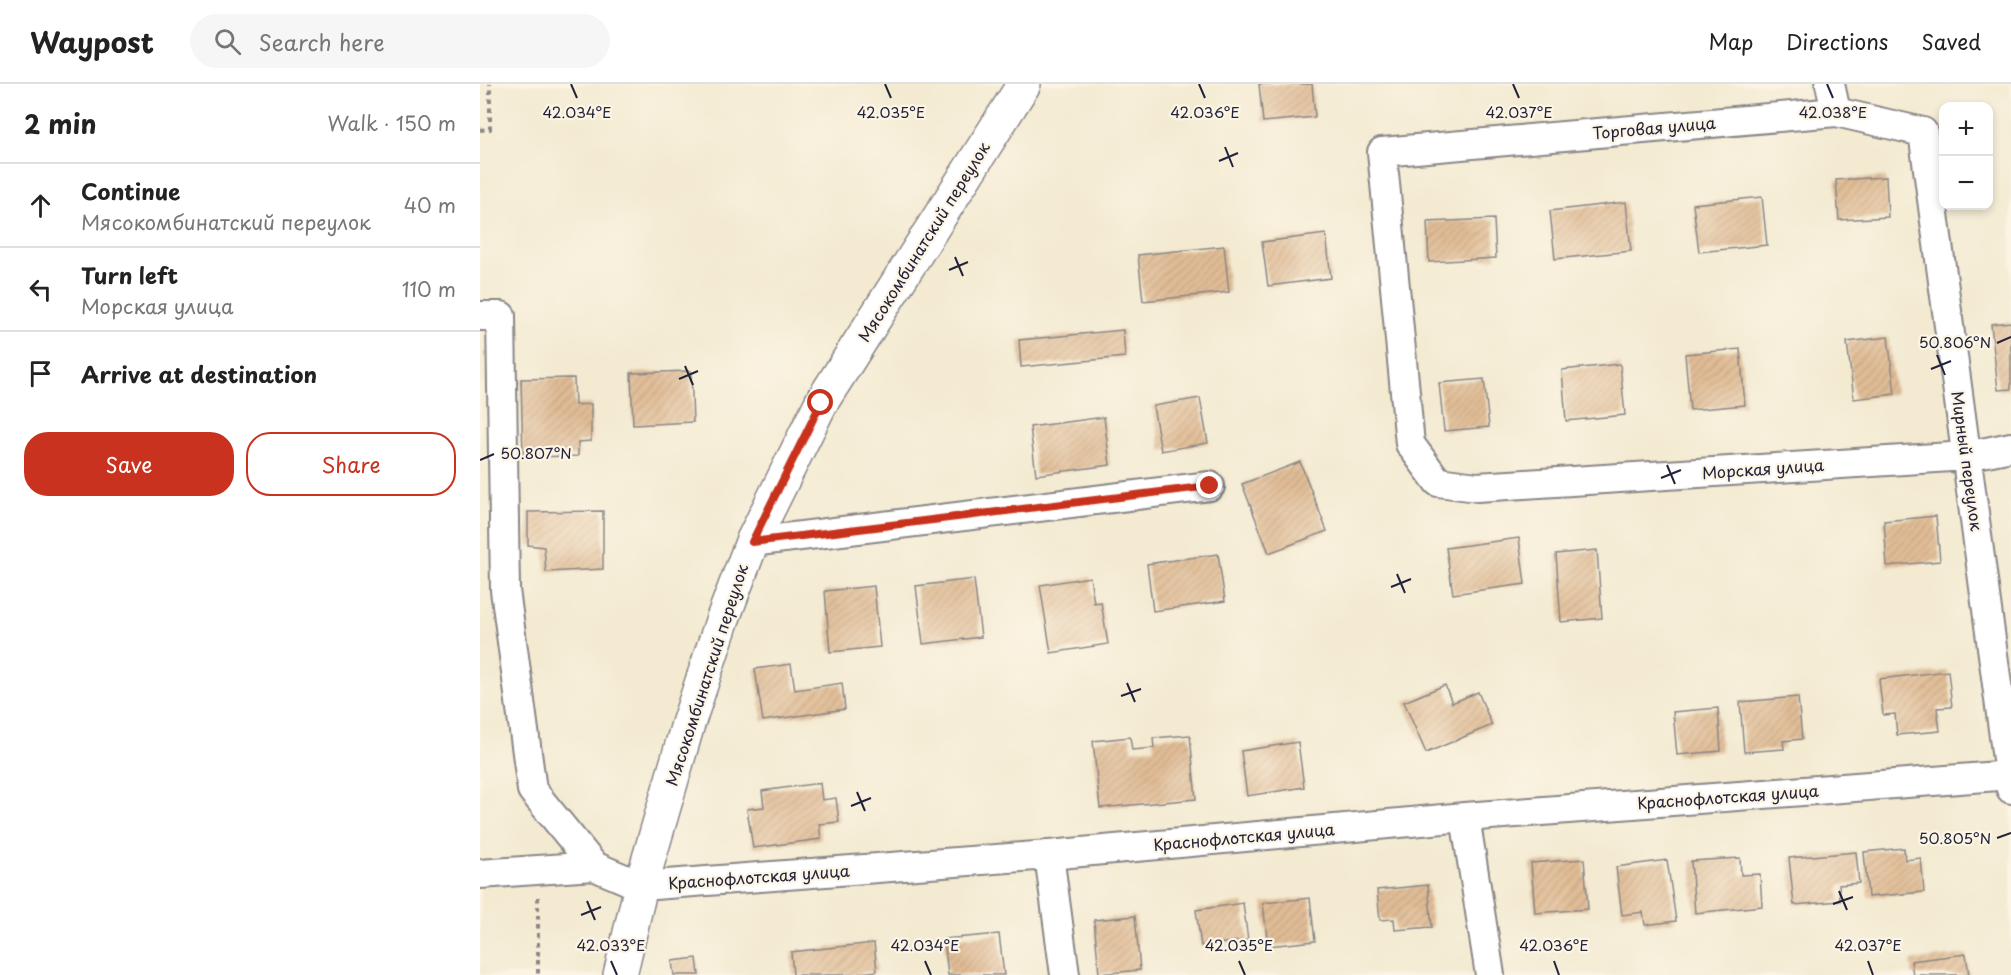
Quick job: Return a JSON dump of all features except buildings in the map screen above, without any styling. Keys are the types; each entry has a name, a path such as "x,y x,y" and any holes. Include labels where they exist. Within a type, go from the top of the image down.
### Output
{"main road":[{"name":"Мясокомбинатский переулок","path":"620,975 641,886 688,724 722,621 752,542 821,403 1024,84"}],"street":[{"path":"1830,84 1836,112"},
{"name":"Торговая улица","path":"1382,152 1836,112 1923,132"},
{"name":"Мирный переулок","path":"1923,132 2010,780"},
{"name":"Морская улица","path":"1382,152 1410,444 1438,482 1477,487 1967,456 2011,447"},
{"path":"491,316 493,591 532,790 594,866"},
{"path":"752,542 1210,486"},
{"name":"Краснофлотская улица","path":"480,874 594,866 641,886 1049,855 1465,817 2010,780"},
{"path":"1465,817 1490,975"},
{"path":"1049,855 1065,975"}],"path":[{"path":"480,130 490,129 490,84"},
{"path":"537,869 538,975"}],"route":[{"path":"821,403 752,542 1210,486"}]}
